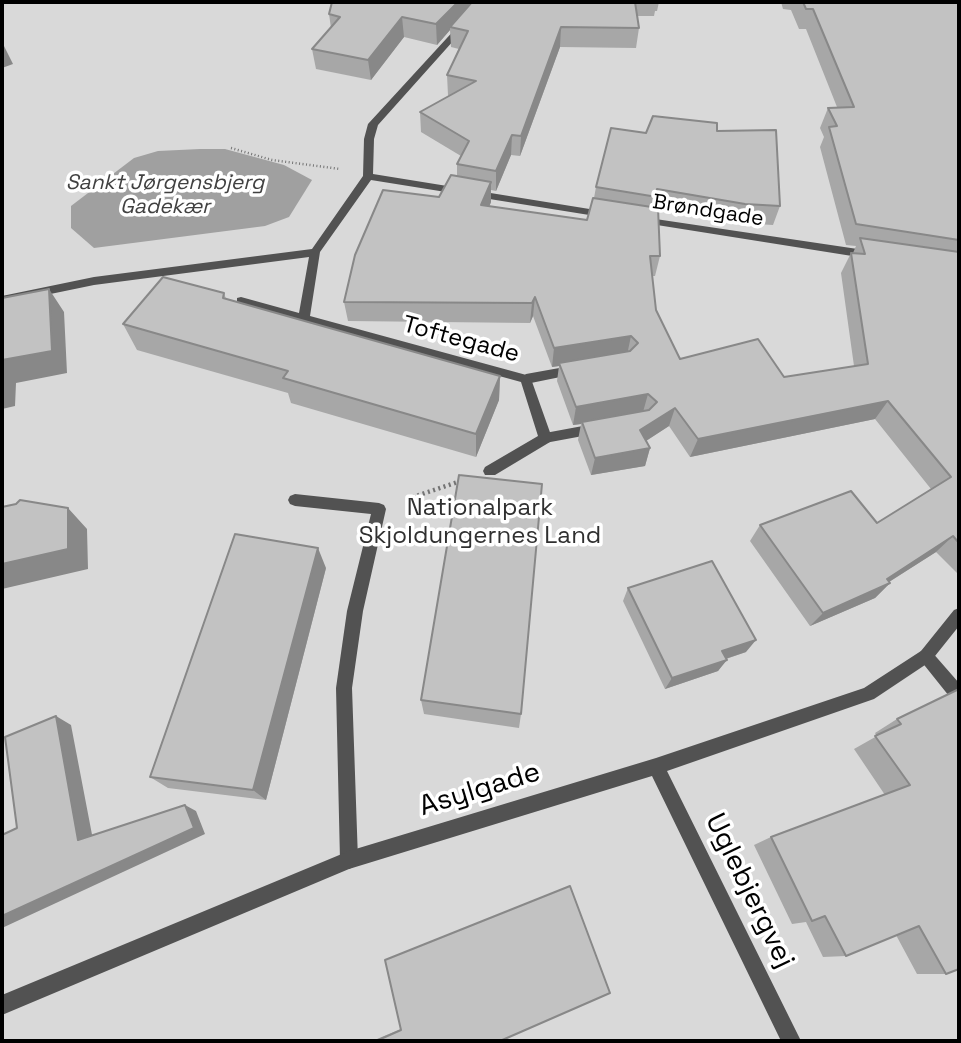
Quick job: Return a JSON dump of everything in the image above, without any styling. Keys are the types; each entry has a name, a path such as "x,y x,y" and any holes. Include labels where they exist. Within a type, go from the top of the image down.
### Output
{"street":[{"path":"304,319 315,252 368,176 369,139 373,124 484,2"},
{"name":"Brøndgade","path":"368,176 614,216"},
{"name":"Brøndgade","path":"628,218 879,256"},
{"path":"2,300 94,281 315,252"},
{"name":"Toftegade","path":"241,301 526,379 545,438"},
{"path":"526,379 588,368"},
{"path":"490,471 545,438 619,425"},
{"path":"295,500 379,509 355,611 345,675 349,860"},
{"name":"Asylgade","path":"2,1005 349,860 656,766 868,694 926,656 959,615"},
{"path":"926,656 959,695"},
{"name":"Uglebjergvej","path":"656,766 791,1041"}],"path":[{"path":"231,148 272,160 323,165 368,176"},
{"path":"379,509 490,471"}],"green space":[{"name":"Nationalpark Skjoldungernes Land","path":"2,2 959,2 959,1041 2,1041"}],"water":[{"name":"Sankt Jørgensbjerg Gadekær","path":"225,149 284,165 312,180 289,217 265,226 94,248 71,228 71,206 134,158 158,151"}],"building":[{"path":"332,2 458,2 436,24 402,17 368,60 312,49 340,17 329,14"},
{"path":"472,2 635,2 639,28 561,27 521,136 512,135 496,171 457,164 469,141 420,112 476,81 447,75 468,31 450,27"},
{"path":"803,2 959,2 959,240 856,224 829,127 837,126 828,108 854,107 813,9 806,9"},
{"path":"653,116 717,123 717,131 776,130 780,206 745,204 657,189 657,197 596,187 611,128 646,133"},
{"path":"451,175 491,182 481,205 587,220 593,198 658,208 660,256 650,256 656,310 680,359 758,339 784,377 868,364 851,253 865,254 860,238 959,252 959,543 953,536 887,579 890,583 823,613 760,525 851,491 877,523 951,477 888,401 698,439 675,408 640,430 650,448 595,458 582,422 649,410 657,402 648,394 576,407 559,363 630,351 638,343 631,336 554,348 535,297 532,303 344,302 355,255 383,190 439,197"},
{"path":"163,277 224,293 223,298 500,376 476,434 283,378 288,371 123,324"},
{"path":"49,289 52,351 2,360 2,298"},
{"path":"459,475 542,484 521,714 421,700"},
{"path":"20,500 68,508 68,549 2,564 2,507 16,504"},
{"path":"235,534 318,548 253,790 150,777"},
{"path":"712,561 756,640 722,651 727,660 672,678 628,588"},
{"path":"959,689 959,969 946,974 919,926 846,956 825,916 812,921 771,837 910,785 875,736 901,724 897,719"},
{"path":"56,716 78,840 185,805 194,828 2,916 2,835 17,828 5,737"},
{"path":"570,886 610,993 500,1041 376,1041 401,1030 385,960"}]}
